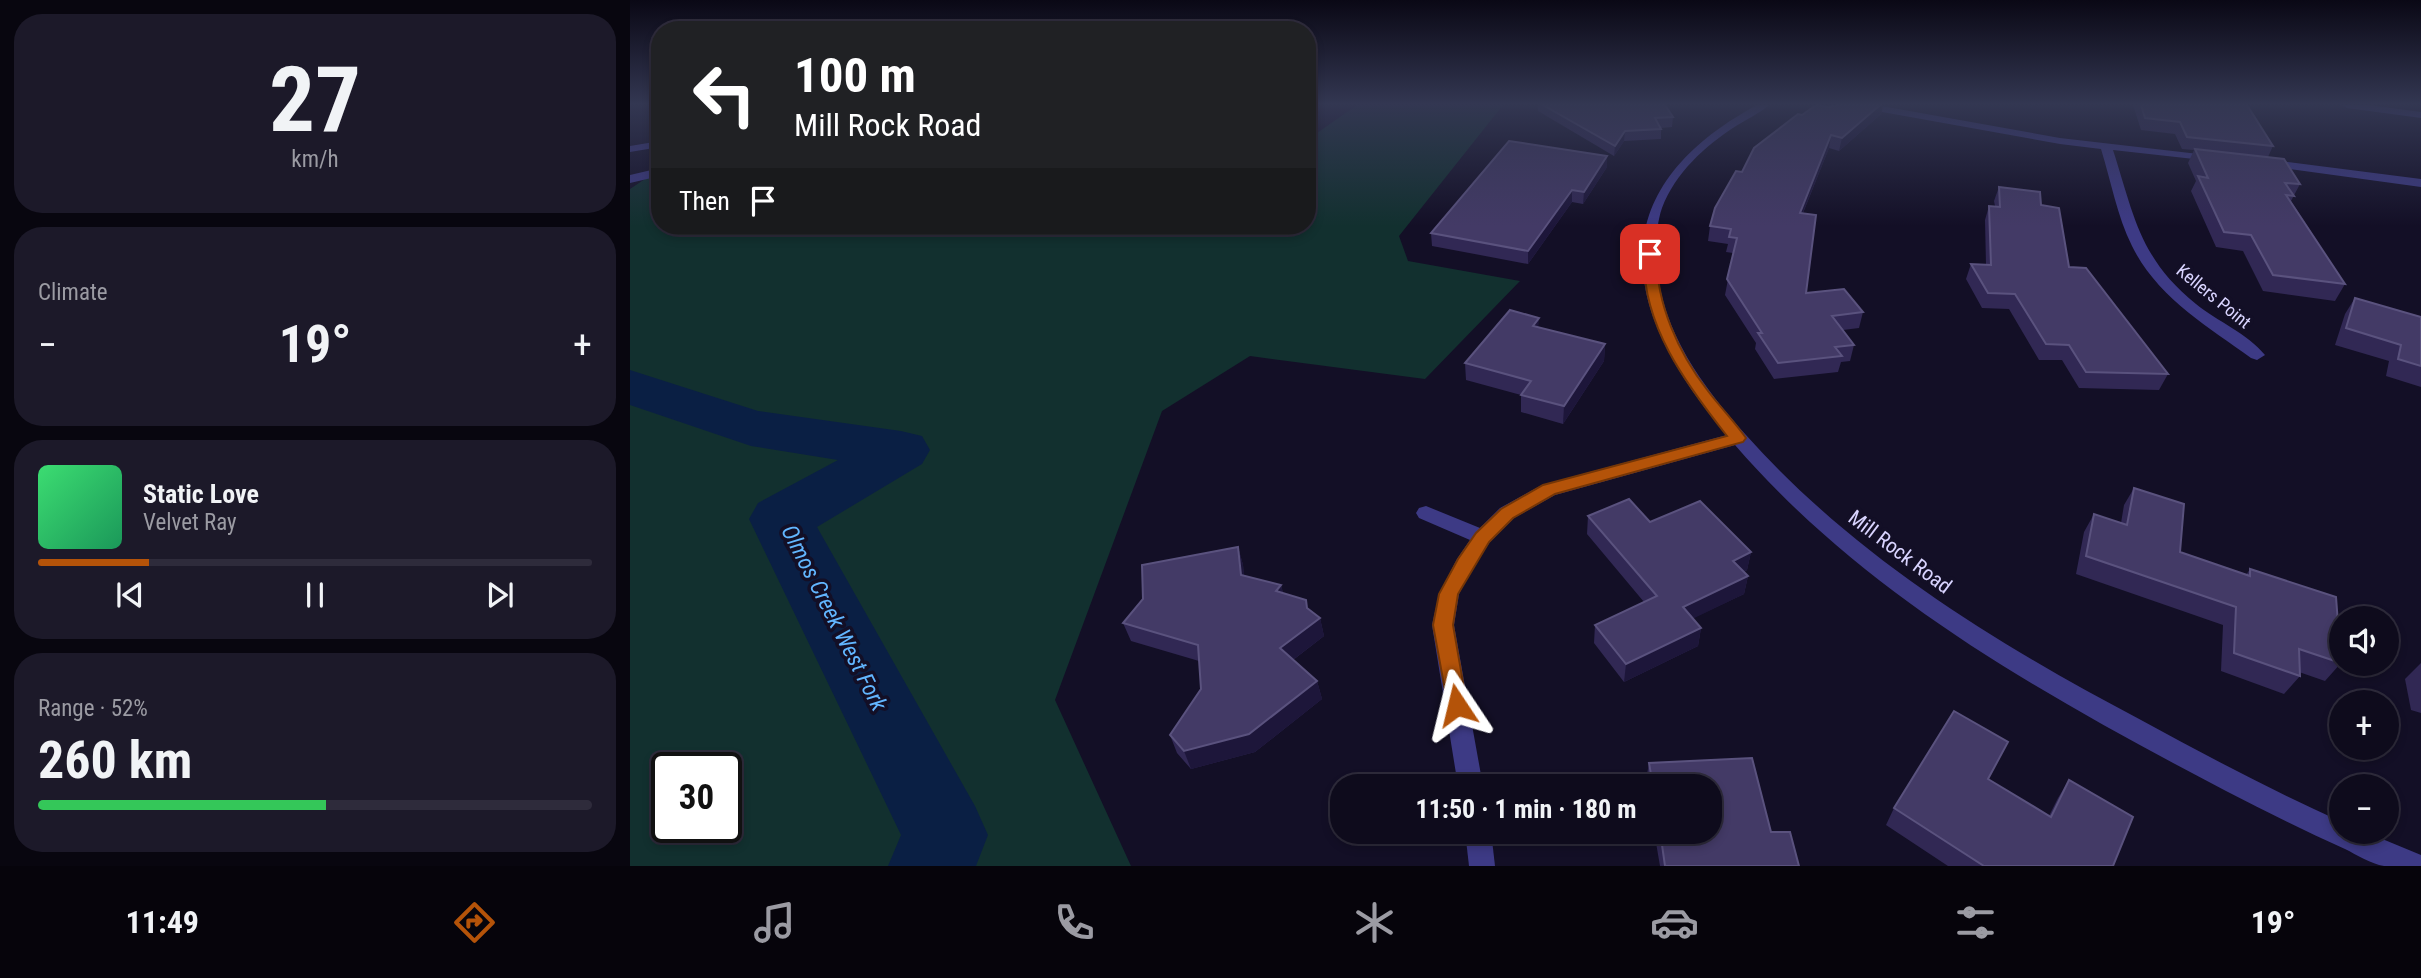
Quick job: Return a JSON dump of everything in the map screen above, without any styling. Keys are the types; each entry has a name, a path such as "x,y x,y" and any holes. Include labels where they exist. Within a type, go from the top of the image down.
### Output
{"street":[{"name":"Mill Rock Road","path":"1705,145 1681,167 1655,210 1650,271 1657,307 1673,347 1699,391 1789,493 1854,549 1955,622 2079,700 2229,780 2415,866"},
{"path":"2095,145 2223,159"},
{"path":"630,149 651,146"},
{"name":"Kellers Point","path":"2106,147 2133,233 2148,263 2179,295 2257,355"},
{"path":"2250,161 2421,183"},
{"path":"630,179 651,174"},
{"path":"1469,774 1443,625 1449,594 1464,564 1483,537 1507,513 1549,489 1738,438"},
{"path":"1426,513 1483,537"},
{"path":"1479,844 1482,866"}],"green space":[{"path":"1316,145 1471,145 1399,236 1408,261 1520,281 1425,379 1250,356 1162,411 1055,700 1131,866 630,866 630,189 651,177 651,235 1316,235"}],"building":[{"path":"1505,145 1538,145 1607,156 1584,192 1572,190 1528,251 1431,233"},
{"path":"1757,145 1827,145 1800,213 1816,215 1806,293 1844,289 1863,312 1832,316 1854,345 1835,347 1842,356 1778,363 1727,279 1737,238 1729,237 1731,229 1710,226 1715,208 1736,171 1742,172"},
{"path":"2195,149 2284,159 2300,184 2285,183 2294,196 2286,195 2345,284 2273,275 2251,235 2224,232 2198,176 2208,178"},
{"path":"1999,187 2040,192 2041,205 2059,208 2069,267 2086,268 2168,374 2086,372 2069,345 2046,344 2015,294 1988,293 1971,264 1991,265 1989,206 2000,207"},
{"path":"2355,298 2421,317 2421,366 2398,359 2401,345 2346,328"},
{"path":"1510,310 1539,318 1533,326 1605,344 1564,406 1521,395 1531,381 1465,363"},
{"path":"2134,488 2184,504 2180,552 2250,576 2250,569 2336,597 2337,606 2329,606 2329,659 2299,649 2300,676 2234,653 2236,607 2086,556 2094,514 2127,525"},
{"path":"1629,499 1650,522 1700,501 1751,552 1733,561 1748,576 1683,607 1701,628 1626,664 1595,625 1657,596 1588,516"},
{"path":"1238,547 1241,575 1281,585 1276,591 1306,600 1307,608 1320,618 1280,648 1317,681 1249,734 1184,751 1170,735 1201,689 1198,645 1123,623 1143,599 1142,565"},
{"path":"1954,711 2008,742 1988,779 2051,817 2069,780 2133,817 2113,866 1984,866 1894,808"},
{"path":"1752,758 1771,832 1790,832 1799,866 1665,866 1662,844 1722,844 1722,774 1651,774 1649,763"}],"waterway":[{"name":"Olmos Creek West Fork","path":"630,387 751,428 901,450 781,519 945,835 932,866"}],"route":[{"path":"1457,705 1443,625 1449,594 1464,564 1483,537 1507,513 1549,489 1738,438 1699,391 1673,347 1657,307 1650,271 1650,254"}]}
